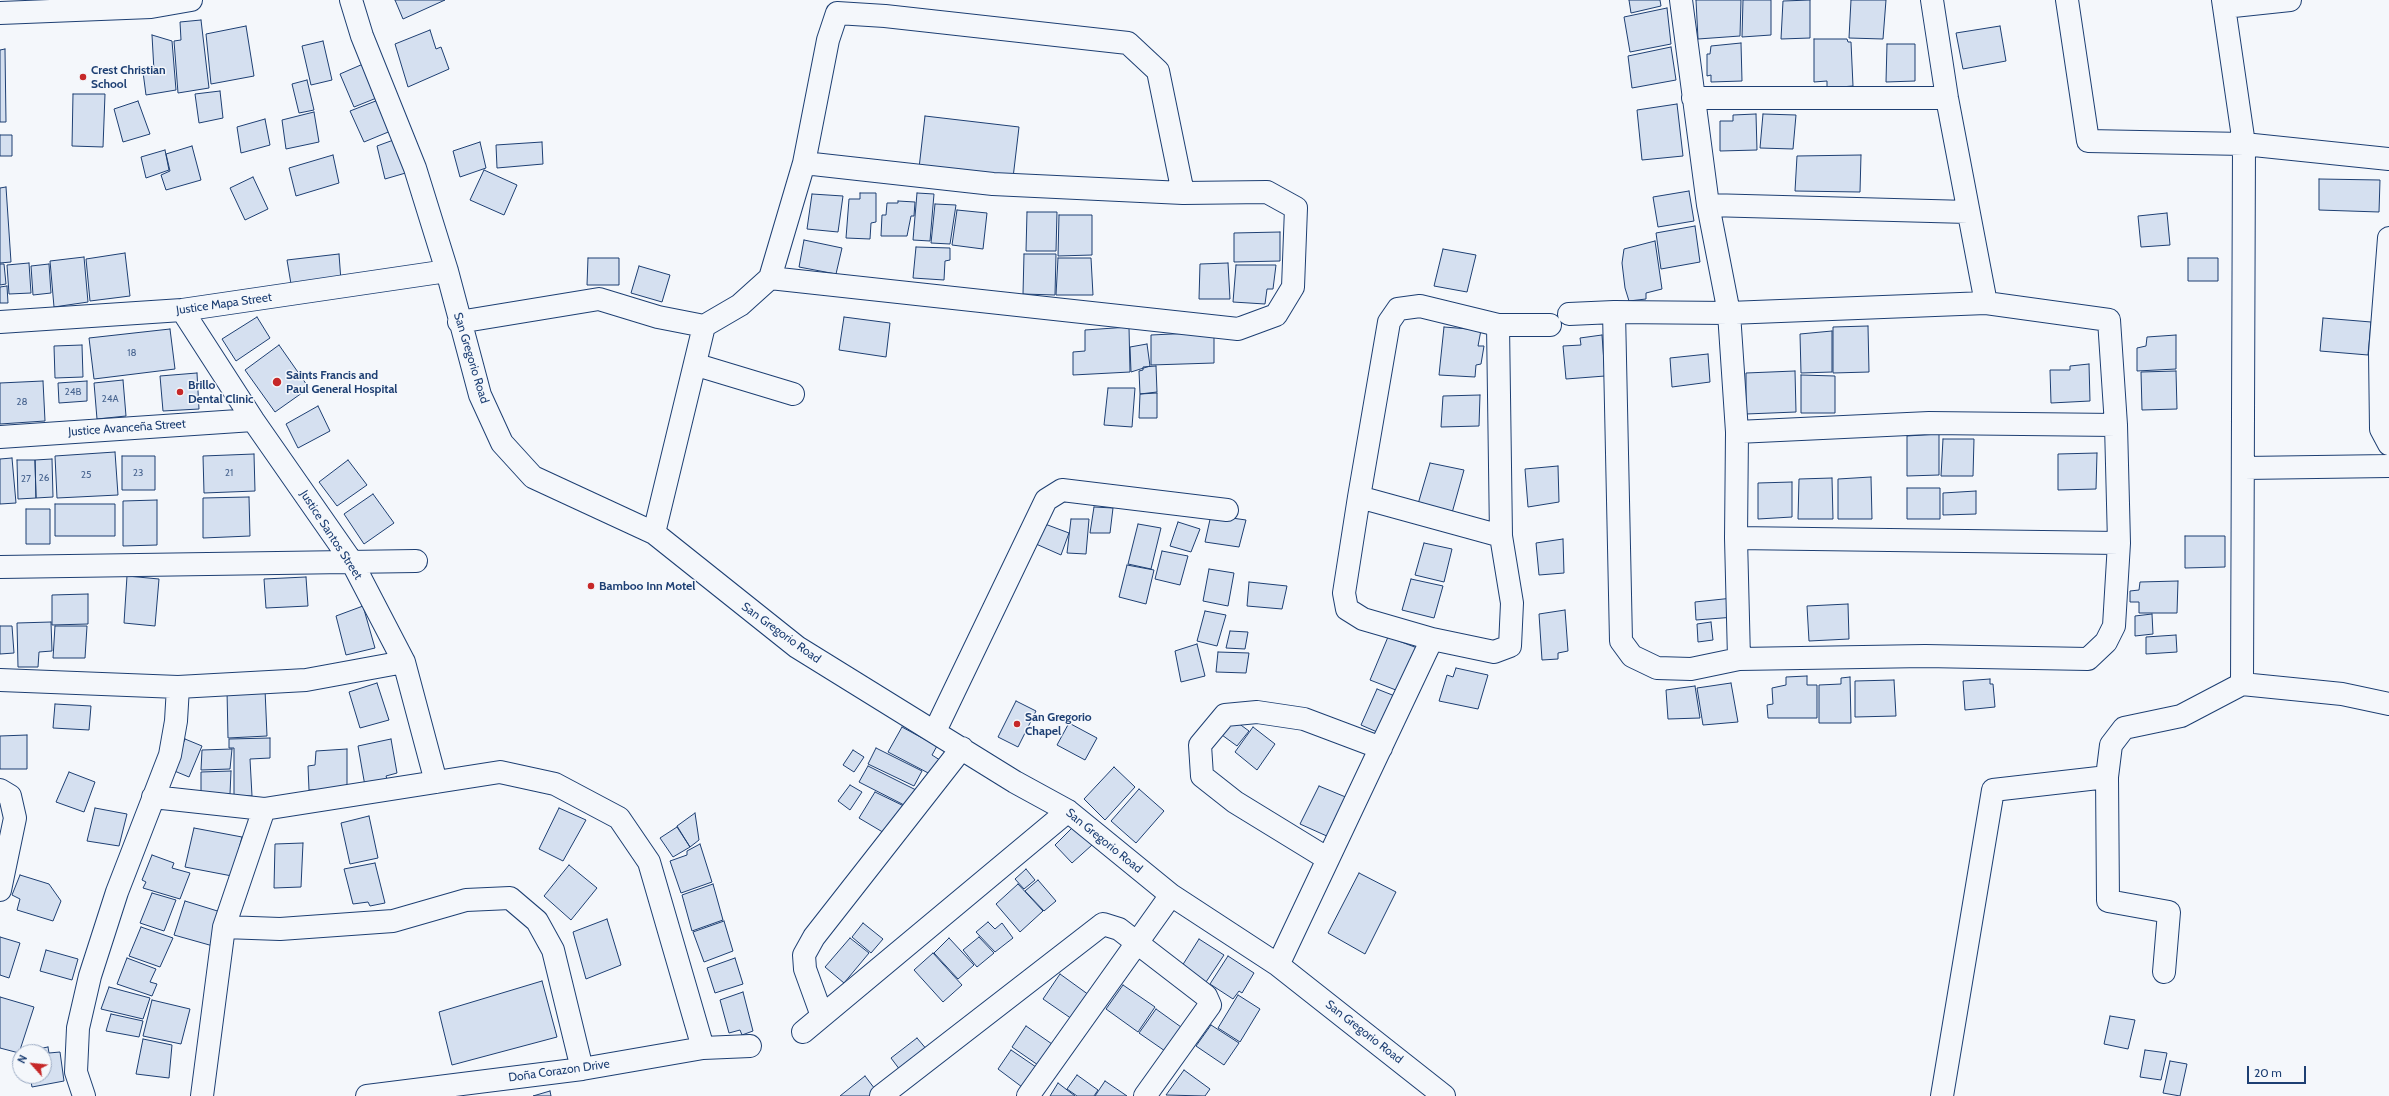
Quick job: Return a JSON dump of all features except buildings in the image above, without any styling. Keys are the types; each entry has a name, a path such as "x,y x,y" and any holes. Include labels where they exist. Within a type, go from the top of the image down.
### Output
{"street":[{"path":"0,13 151,7 191,0"},
{"name":"San Gregorio Road","path":"351,0 362,36 415,168 447,271 459,322 480,395 502,443 533,477 654,533 797,647 876,698 935,731 1015,782 1068,811 1171,895 1278,965 1444,1096"},
{"path":"1681,0 1708,205 1729,314 1737,432 1736,538 1739,659"},
{"path":"1932,0 1947,98 1986,303"},
{"path":"2067,0 2088,141 2244,144 2389,159"},
{"path":"2242,684 2244,144 2223,3 2290,0"},
{"path":"459,322 599,299 658,317 704,326 740,305 770,278 804,163 828,40 837,14 885,16 1128,43 1158,70 1183,193"},
{"path":"1693,98 1947,98"},
{"path":"770,278 1238,329 1276,314 1293,287 1296,208 1267,192 1183,193 993,184 804,163"},
{"path":"1708,205 1968,212"},
{"path":"2389,238 2380,353 2382,429 2389,444"},
{"name":"Justice Mapa Street","path":"0,322 182,310 447,271"},
{"path":"1569,314 1614,312 1729,314 1986,303 2109,320 2116,425 2119,543 2114,626 2106,642 2088,659 1925,656 1739,659 1691,669 1657,668 1632,656 1621,641 1614,312"},
{"path":"1498,325 1501,536 1512,603 1510,646 1494,652 1432,639 1363,620 1347,609 1344,593 1359,497 1389,322 1398,309 1420,306 1498,325 1550,325"},
{"name":"Justice Santos Street","path":"182,310 253,420 352,562 404,662 436,782"},
{"path":"654,533 697,365 704,326"},
{"path":"697,365 793,394"},
{"name":"Justice Avanceña Street","path":"0,437 253,420"},
{"path":"1737,432 1929,423 2116,425"},
{"path":"2244,468 2389,466"},
{"path":"935,731 1046,500 1062,490 1227,510"},
{"path":"1359,497 1501,536"},
{"path":"1736,538 2119,543"},
{"path":"0,567 416,561"},
{"path":"1278,965 1432,639"},
{"path":"0,680 178,687 306,680 404,662"},
{"path":"2164,972 2169,912 2108,901 2107,777 2110,745 2124,728 2181,716 2242,684 2342,694 2389,704"},
{"path":"84,1096 76,1072 77,1035 90,976 117,892 170,755 176,722 178,687"},
{"path":"1328,859 1236,802 1202,776 1200,745 1225,715 1257,712 1304,720 1381,748"},
{"path":"822,1016 806,968 804,955 814,937 962,748"},
{"path":"153,797 264,809 500,772 555,784 619,818 649,862 703,1048"},
{"path":"1942,1096 1993,790 2107,777"},
{"path":"0,790 10,796 15,818 0,890"},
{"path":"202,1096 224,927 264,809"},
{"path":"803,1032 1068,811"},
{"path":"1028,1096 1171,895"},
{"path":"224,927 280,929 393,921 466,900 510,898 537,921 553,950 582,1069"},
{"path":"881,1096 1103,924 1119,929 1206,996 1210,1004 1145,1096"},
{"name":"Doña Corazon Drive","path":"367,1096 436,1091 582,1069 703,1048 750,1046"}],"place":[{"name":"Crest Christian School","path":"83,77"},
{"name":"Saints Francis and Paul General Hospital","path":"277,382"},
{"name":"Brillo Dental Clinic","path":"180,392"},
{"name":"Bamboo Inn Motel","path":"591,586"},
{"name":"San Gregorio Chapel","path":"1017,724"}]}
